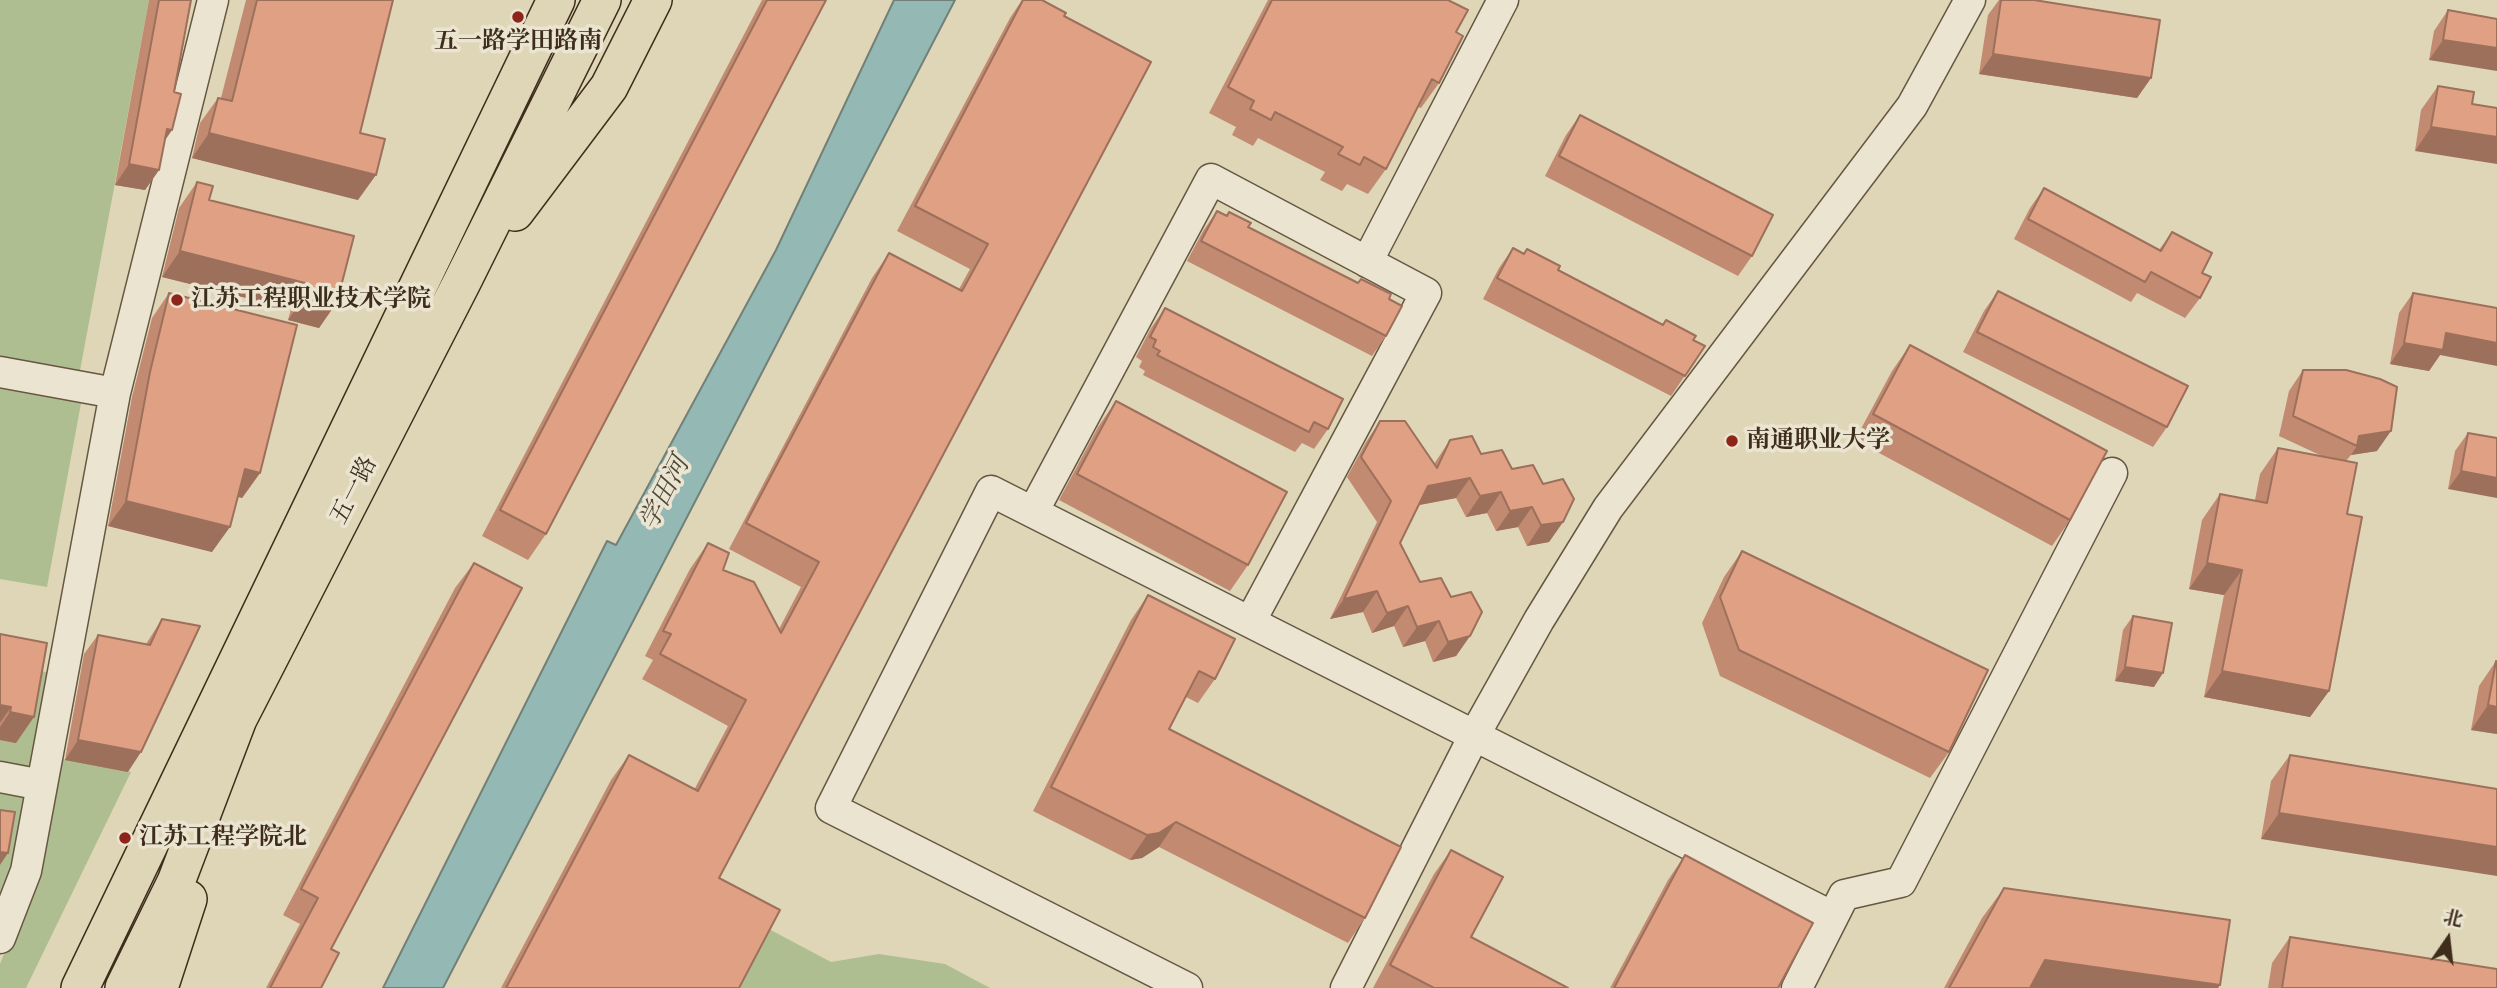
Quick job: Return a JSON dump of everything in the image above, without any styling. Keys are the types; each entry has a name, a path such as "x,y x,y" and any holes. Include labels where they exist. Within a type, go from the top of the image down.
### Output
{"main road":[{"name":"五一路","path":"80,988 556,0"},
{"name":"五一路","path":"124,988 176,881 238,719 602,0"},
{"path":"461,282 609,87 653,0"},
{"path":"159,988 186,908 238,719"}],"lane":[{"path":"0,938 26,871 115,393 213,0"},
{"path":"1367,262 1503,0"},
{"path":"1346,988 1474,736 1539,620 1608,508 1912,106 1970,0"},
{"path":"1033,512 1212,179 1426,293 1250,622"},
{"path":"0,372 115,393"},
{"path":"1797,988 1844,895 1901,882 2112,472"},
{"path":"1187,988 831,808 992,491 1833,917"},
{"path":"0,777 42,785"}],"green space":[{"path":"0,0 149,0 79,376 0,362"},
{"path":"0,382 82,398 47,587 0,579"},
{"path":"29,669 52,673 34,773 0,767 0,740 15,742"},
{"path":"57,758 131,772 26,988 0,988 0,964 35,874"},
{"path":"0,787 30,793 17,865 0,907"},
{"path":"767,928 831,962 879,954 945,964 990,988 735,988"}],"water":[{"name":"学田河","path":"894,0 955,0 443,988 383,988 607,541 616,545 776,250"}],"building":[{"path":"159,0 191,0 174,92 181,94 172,130 167,129 159,170 129,164"},
{"path":"257,0 393,0 360,133 385,139 376,175 209,133 218,98 232,101"},
{"path":"767,0 826,0 546,534 500,510"},
{"path":"1023,0 1042,0 1066,13 1064,16 1151,62 719,878 780,910 739,988 506,988 629,755 698,791 746,700 660,654 671,634 663,631 708,543 729,553 723,570 754,582 781,633 819,562 746,523 889,253 962,291 988,244 915,206"},
{"path":"1272,0 1448,0 1468,10 1456,32 1463,36 1439,83 1432,79 1386,169 1364,157 1360,165 1338,154 1343,147 1275,112 1271,120 1250,109 1254,101 1228,87"},
{"path":"2001,0 2034,0 2160,20 2151,78 1993,54"},
{"path":"2448,10 2497,19 2497,48 2443,40"},
{"path":"2438,86 2474,92 2472,104 2497,108 2497,137 2431,127"},
{"path":"1580,115 1773,215 1752,256 1559,156"},
{"path":"197,182 213,186 209,200 354,236 337,302 306,294 309,284 180,251"},
{"path":"2044,188 2161,251 2172,232 2212,253 2202,273 2211,277 2200,298 2151,272 2145,282 2028,219"},
{"path":"1217,211 1227,216 1229,212 1251,223 1248,227 1358,283 1361,279 1391,294 1389,299 1402,306 1386,336 1201,241"},
{"path":"1513,248 1524,254 1527,249 1560,266 1558,270 1663,325 1666,320 1696,336 1693,340 1705,346 1685,376 1497,278"},
{"path":"1998,291 2188,386 2167,427 1977,332"},
{"path":"169,293 297,325 260,473 245,469 230,527 126,501 150,372"},
{"path":"2413,293 2497,308 2497,343 2446,333 2443,350 2404,343"},
{"path":"1165,308 1343,399 1328,429 1314,422 1309,432 1157,355 1160,351 1153,347 1156,340 1150,337"},
{"path":"1910,345 2107,451 2070,520 1873,414"},
{"path":"2303,370 2346,370 2380,379 2397,387 2391,431 2359,436 2357,446 2293,416"},
{"path":"1116,401 1287,492 1248,565 1077,474"},
{"path":"1380,421 1405,421 1437,468 1450,440 1472,436 1481,454 1502,450 1512,469 1533,465 1543,484 1563,479 1574,499 1563,522 1541,525 1532,507 1510,511 1501,492 1480,496 1470,478 1428,486 1400,543 1420,582 1441,578 1451,597 1471,592 1482,612 1470,636 1448,642 1439,621 1417,627 1408,606 1387,613 1377,591 1344,599 1391,501 1361,457"},
{"path":"2468,433 2497,438 2497,478 2461,471"},
{"path":"2278,448 2357,463 2347,514 2362,517 2329,691 2222,671 2242,570 2207,563 2220,494 2267,503"},
{"path":"1742,551 1988,670 1949,752 1739,650 1720,597"},
{"path":"474,563 522,588 331,949 339,953 321,988 270,988 318,898 301,889"},
{"path":"1148,595 1235,639 1215,679 1199,671 1169,729 1401,847 1365,918 1176,822 1159,833 1147,835 1051,787"},
{"path":"2133,616 2172,623 2163,673 2125,667"},
{"path":"162,619 200,626 141,752 78,740 98,635 150,645"},
{"path":"0,634 47,643 34,717 10,712 11,707 0,705"},
{"path":"2497,662 2497,707 2488,705"},
{"path":"2290,755 2497,789 2497,847 2279,813"},
{"path":"0,810 15,812 8,853 0,852"},
{"path":"1451,850 1503,877 1471,937 1568,988 1434,988 1390,965"},
{"path":"1685,855 1813,923 1778,988 1614,988"},
{"path":"2004,888 2230,920 2220,985 2045,960 2030,988 1949,988"},
{"path":"2290,937 2497,969 2497,988 2282,988"}],"place":[{"name":"五一路学田路南","path":"518,17"},
{"name":"江苏工程职业技术学院","path":"177,300"},
{"name":"南通职业大学","path":"1732,441"},
{"name":"江苏工程学院北","path":"125,838"}]}
